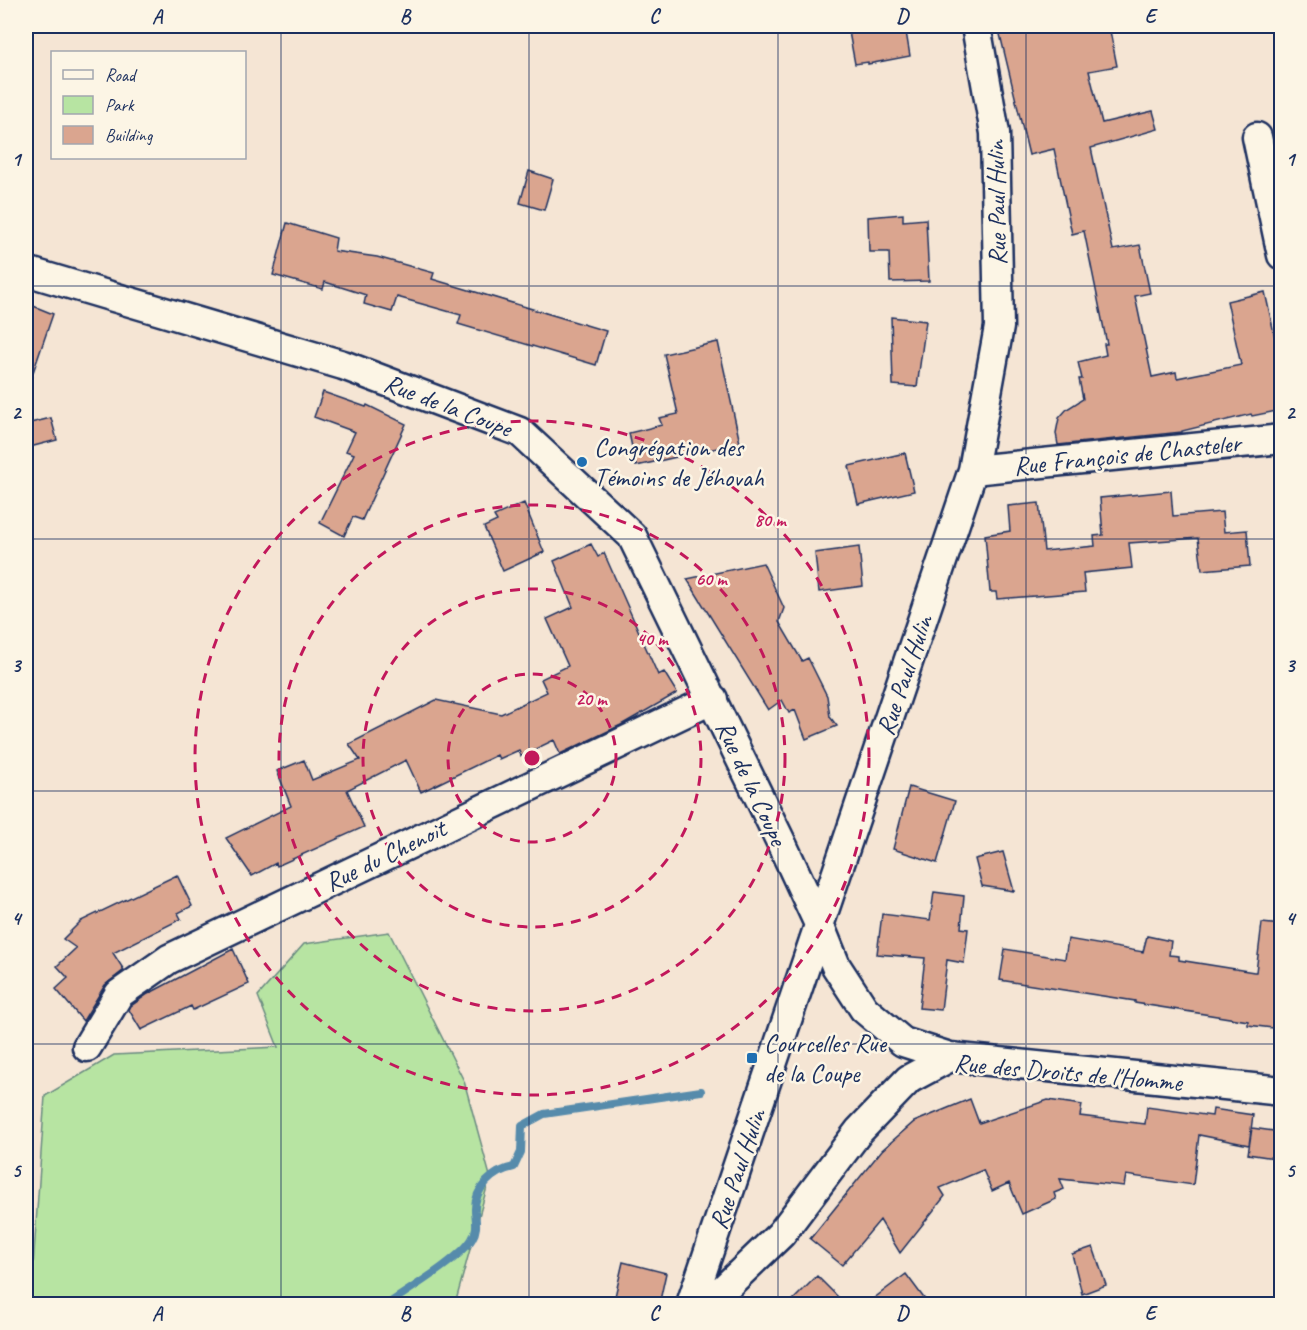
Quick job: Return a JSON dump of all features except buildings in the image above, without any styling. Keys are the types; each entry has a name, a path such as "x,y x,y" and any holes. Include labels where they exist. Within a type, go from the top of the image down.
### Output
{"street":[{"name":"Rue Paul Hulin","path":"691,1305 973,470 999,327 996,133 976,26"},
{"path":"1257,137 1281,255"},
{"name":"Rue de la Coupe","path":"26,271 343,365 520,432 632,536 713,699 819,924 836,966 864,1010 903,1042 950,1057"},
{"name":"Rue François de Chasteler","path":"973,470 1281,439"},
{"name":"Rue du Chenoit","path":"87,1047 119,994 169,959 713,699"},
{"name":"Rue des Droits de l'Homme","path":"708,1305 781,1234 859,1131 909,1079 950,1057 1281,1091"}],"green space":[{"path":"389,932 464,1081 490,1176 457,1297 447,1304 26,1304 26,1294 33,1267 45,1096 114,1055 278,1047 258,996 304,944"}],"waterway":[{"path":"388,1304 446,1264 466,1247 476,1229 475,1211 481,1188 499,1172 514,1167 521,1152 522,1126 544,1114 701,1091"}],"place":[{"name":"Congrégation des Témoins de Jéhovah","path":"582,462"},
{"name":"Courcelles Rue de la Coupe","path":"752,1058"}]}
